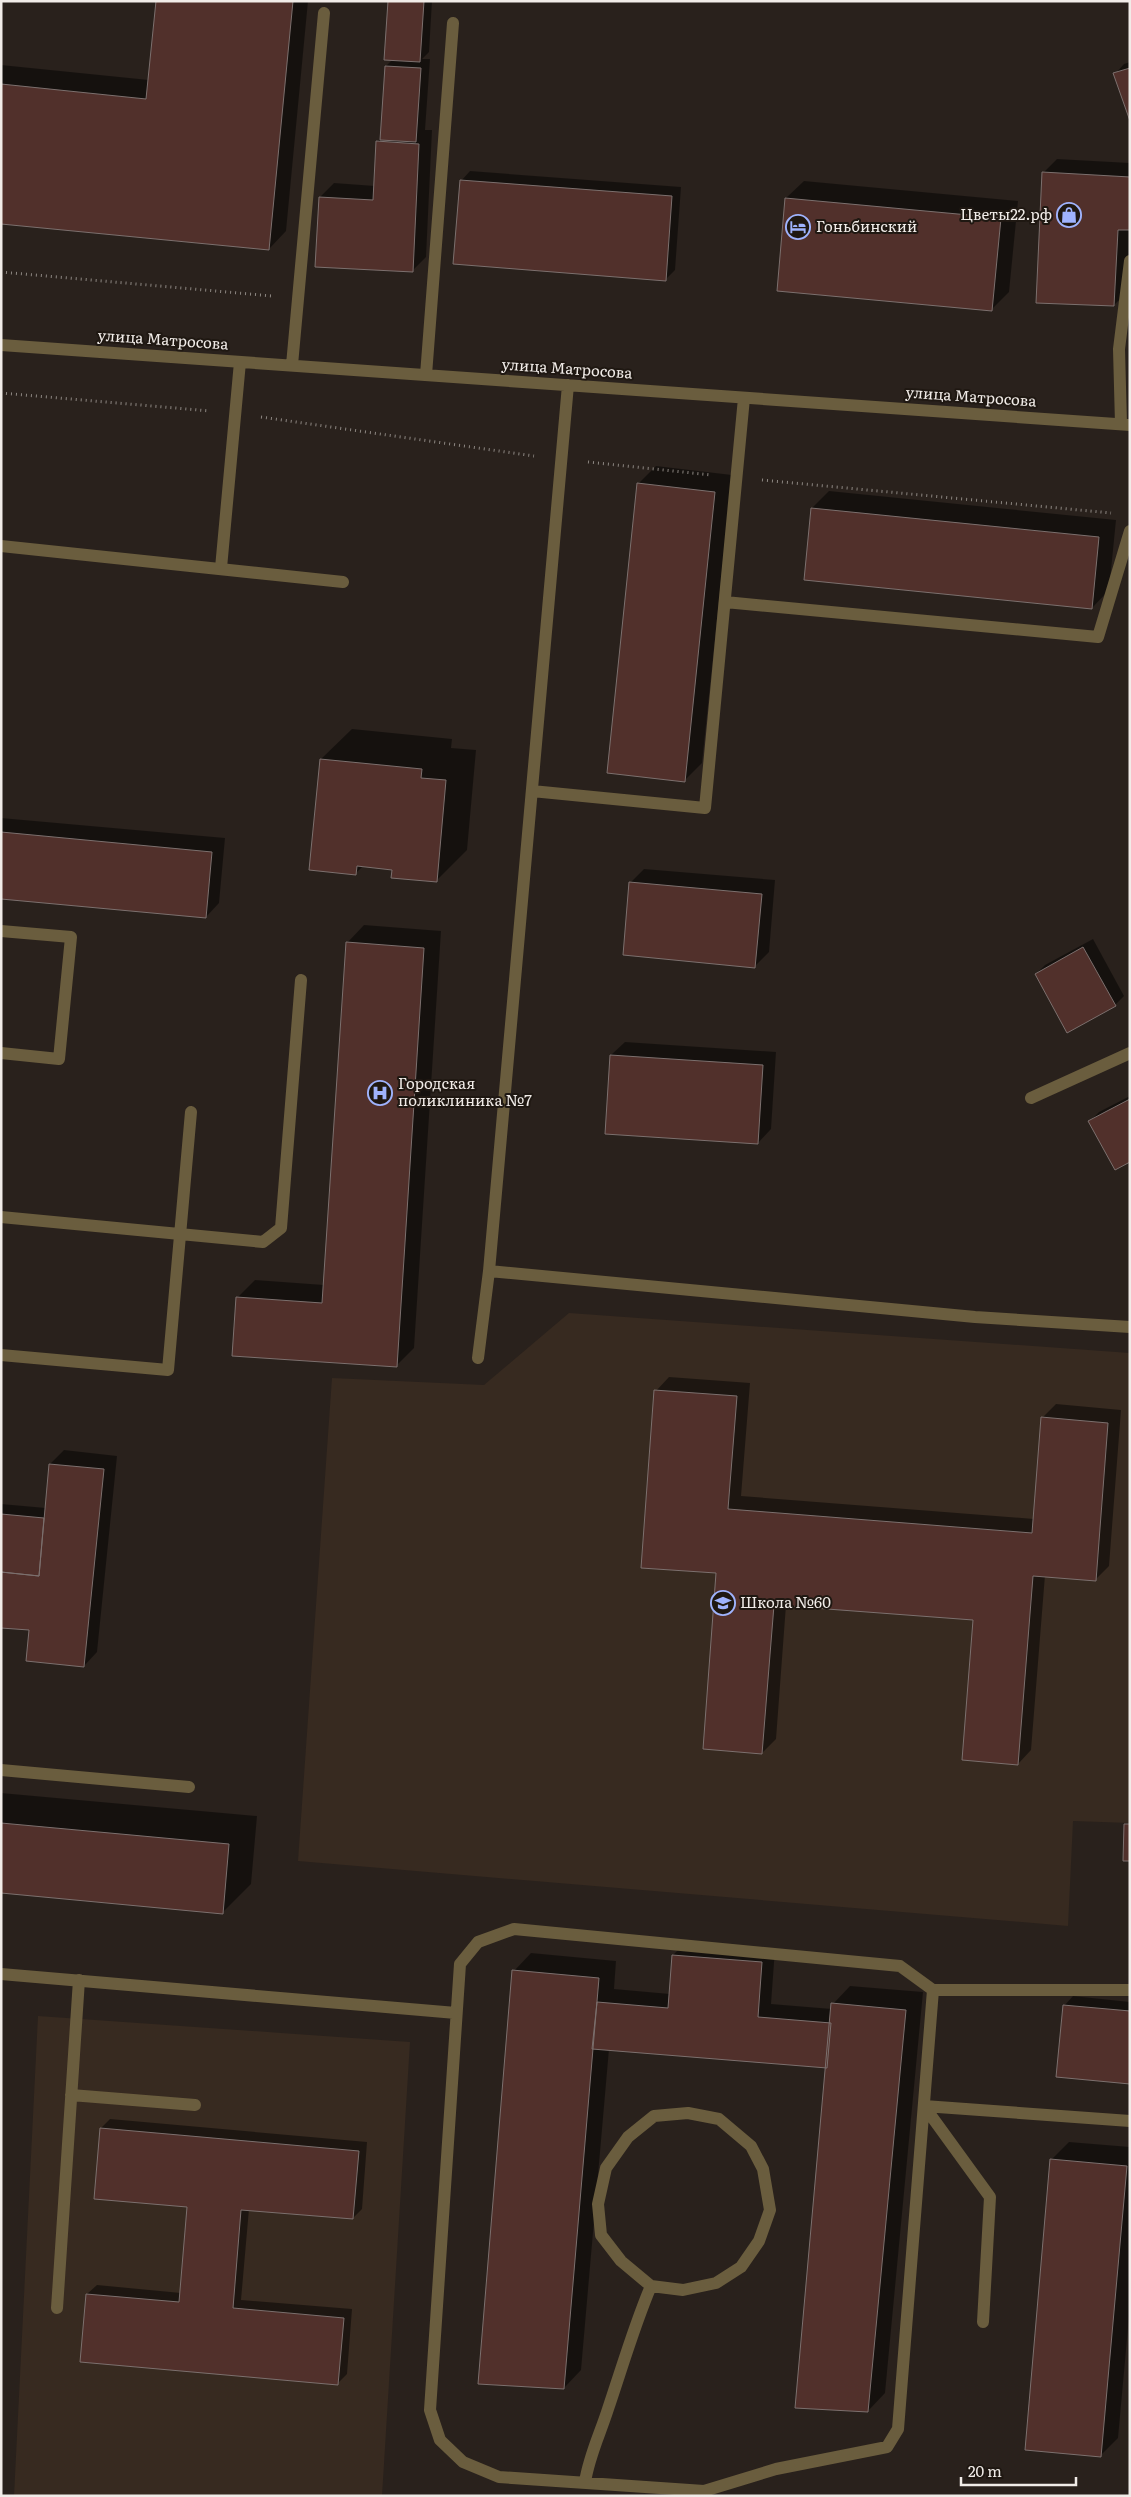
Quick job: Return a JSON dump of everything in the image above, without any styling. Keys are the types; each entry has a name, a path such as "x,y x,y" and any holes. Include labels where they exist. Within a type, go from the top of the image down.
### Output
{"street":[{"path":"292,365 324,13"},
{"path":"426,375 453,22"},
{"path":"1125,425 1119,349 1130,262"},
{"name":"улица Матросова","path":"1,344 1125,425"},
{"path":"221,568 240,362"},
{"path":"478,1358 489,1271 568,385"},
{"path":"532,791 705,808 744,398"},
{"path":"725,602 1098,637 1130,531"},
{"path":"1,546 343,582"},
{"path":"1,931 71,937 59,1059 1,1053"},
{"path":"1,1217 263,1242 280,1228 301,980"},
{"path":"1031,1098 1130,1053"},
{"path":"1,1355 168,1370 190,1112"},
{"path":"489,1271 975,1317 1130,1327"},
{"path":"1,1770 189,1787"},
{"path":"933,1990 898,2429 887,2447 776,2469 704,2491 499,2478 463,2462 440,2440 430,2410 456,2013 460,1964 478,1942 514,1929 900,1966 933,1990 1130,1990"},
{"path":"1,1974 456,2013"},
{"path":"57,2308 79,1980"},
{"path":"71,2095 195,2105"},
{"path":"924,2106 1130,2121"},
{"path":"924,2106 990,2197 983,2322"},
{"path":"688,2113 719,2120 750,2146 763,2170 770,2210 760,2241 741,2267 716,2283 683,2290 651,2286 621,2261 601,2235 598,2204 606,2168 628,2137 654,2116 688,2113"},
{"path":"585,2482 589,2458 607,2411 636,2323 651,2286"}],"path":[{"path":"1,272 298,298"}],"shaded area":[{"name":"Школа №60","path":"569,1313 1130,1353 1130,1823 1073,1821 1068,1926 298,1861 332,1378 484,1385"},
{"path":"38,2016 410,2042 382,2496 14,2496"}],"building":[{"path":"156,1 293,1 269,250 1,224 1,84 146,99"},
{"path":"388,1 424,1 420,62 384,60"},
{"path":"385,66 421,68 416,142 380,140"},
{"path":"1130,68 1130,121 1113,73"},
{"path":"376,141 419,144 413,272 315,267 319,197 373,200"},
{"path":"1042,172 1130,177 1130,230 1118,230 1114,306 1036,303"},
{"path":"460,180 672,196 666,281 453,264"},
{"path":"785,198 1001,218 992,311 777,291"},
{"path":"637,483 715,492 685,782 607,773"},
{"path":"811,508 1099,537 1092,609 804,580"},
{"path":"320,759 422,769 421,778 446,780 437,882 391,878 392,870 357,866 356,875 309,870"},
{"path":"1,832 212,852 206,918 1,899"},
{"path":"629,882 762,894 755,968 623,955"},
{"path":"346,942 424,948 397,1367 232,1356 236,1297 322,1303"},
{"path":"1083,947 1116,1006 1067,1033 1035,974"},
{"path":"610,1055 763,1065 758,1144 605,1134"},
{"path":"1130,1099 1130,1162 1115,1170 1088,1121"},
{"path":"654,1390 737,1396 728,1509 1032,1533 1041,1417 1108,1423 1096,1581 1033,1576 1018,1765 962,1760 973,1620 774,1605 762,1754 703,1749 716,1573 641,1568"},
{"path":"49,1464 104,1469 84,1667 26,1661 29,1630 1,1628 1,1572 39,1576"},
{"path":"1,1514 44,1518 39,1576 1,1572"},
{"path":"1,1823 229,1844 223,1914 1,1893"},
{"path":"1124,1824 1130,1824 1130,1861 1123,1861"},
{"path":"672,1955 762,1962 758,2017 831,2023 827,2068 592,2049 597,2002 668,2008"},
{"path":"512,1970 599,1978 564,2389 478,2384"},
{"path":"831,2003 906,2010 868,2412 795,2408"},
{"path":"1063,2005 1130,2011 1130,2084 1056,2077"},
{"path":"100,2128 359,2151 353,2219 241,2210 233,2308 344,2318 338,2385 80,2362 86,2294 179,2302 187,2207 94,2199"},
{"path":"1050,2159 1127,2166 1101,2457 1025,2450"}],"place":[{"name":"Цветы22.рф","path":"1069,215"},
{"name":"Гоньбинский","path":"798,227"},
{"name":"Городская поликлиника №7","path":"380,1093"},
{"name":"Школа №60","path":"723,1603"}]}
